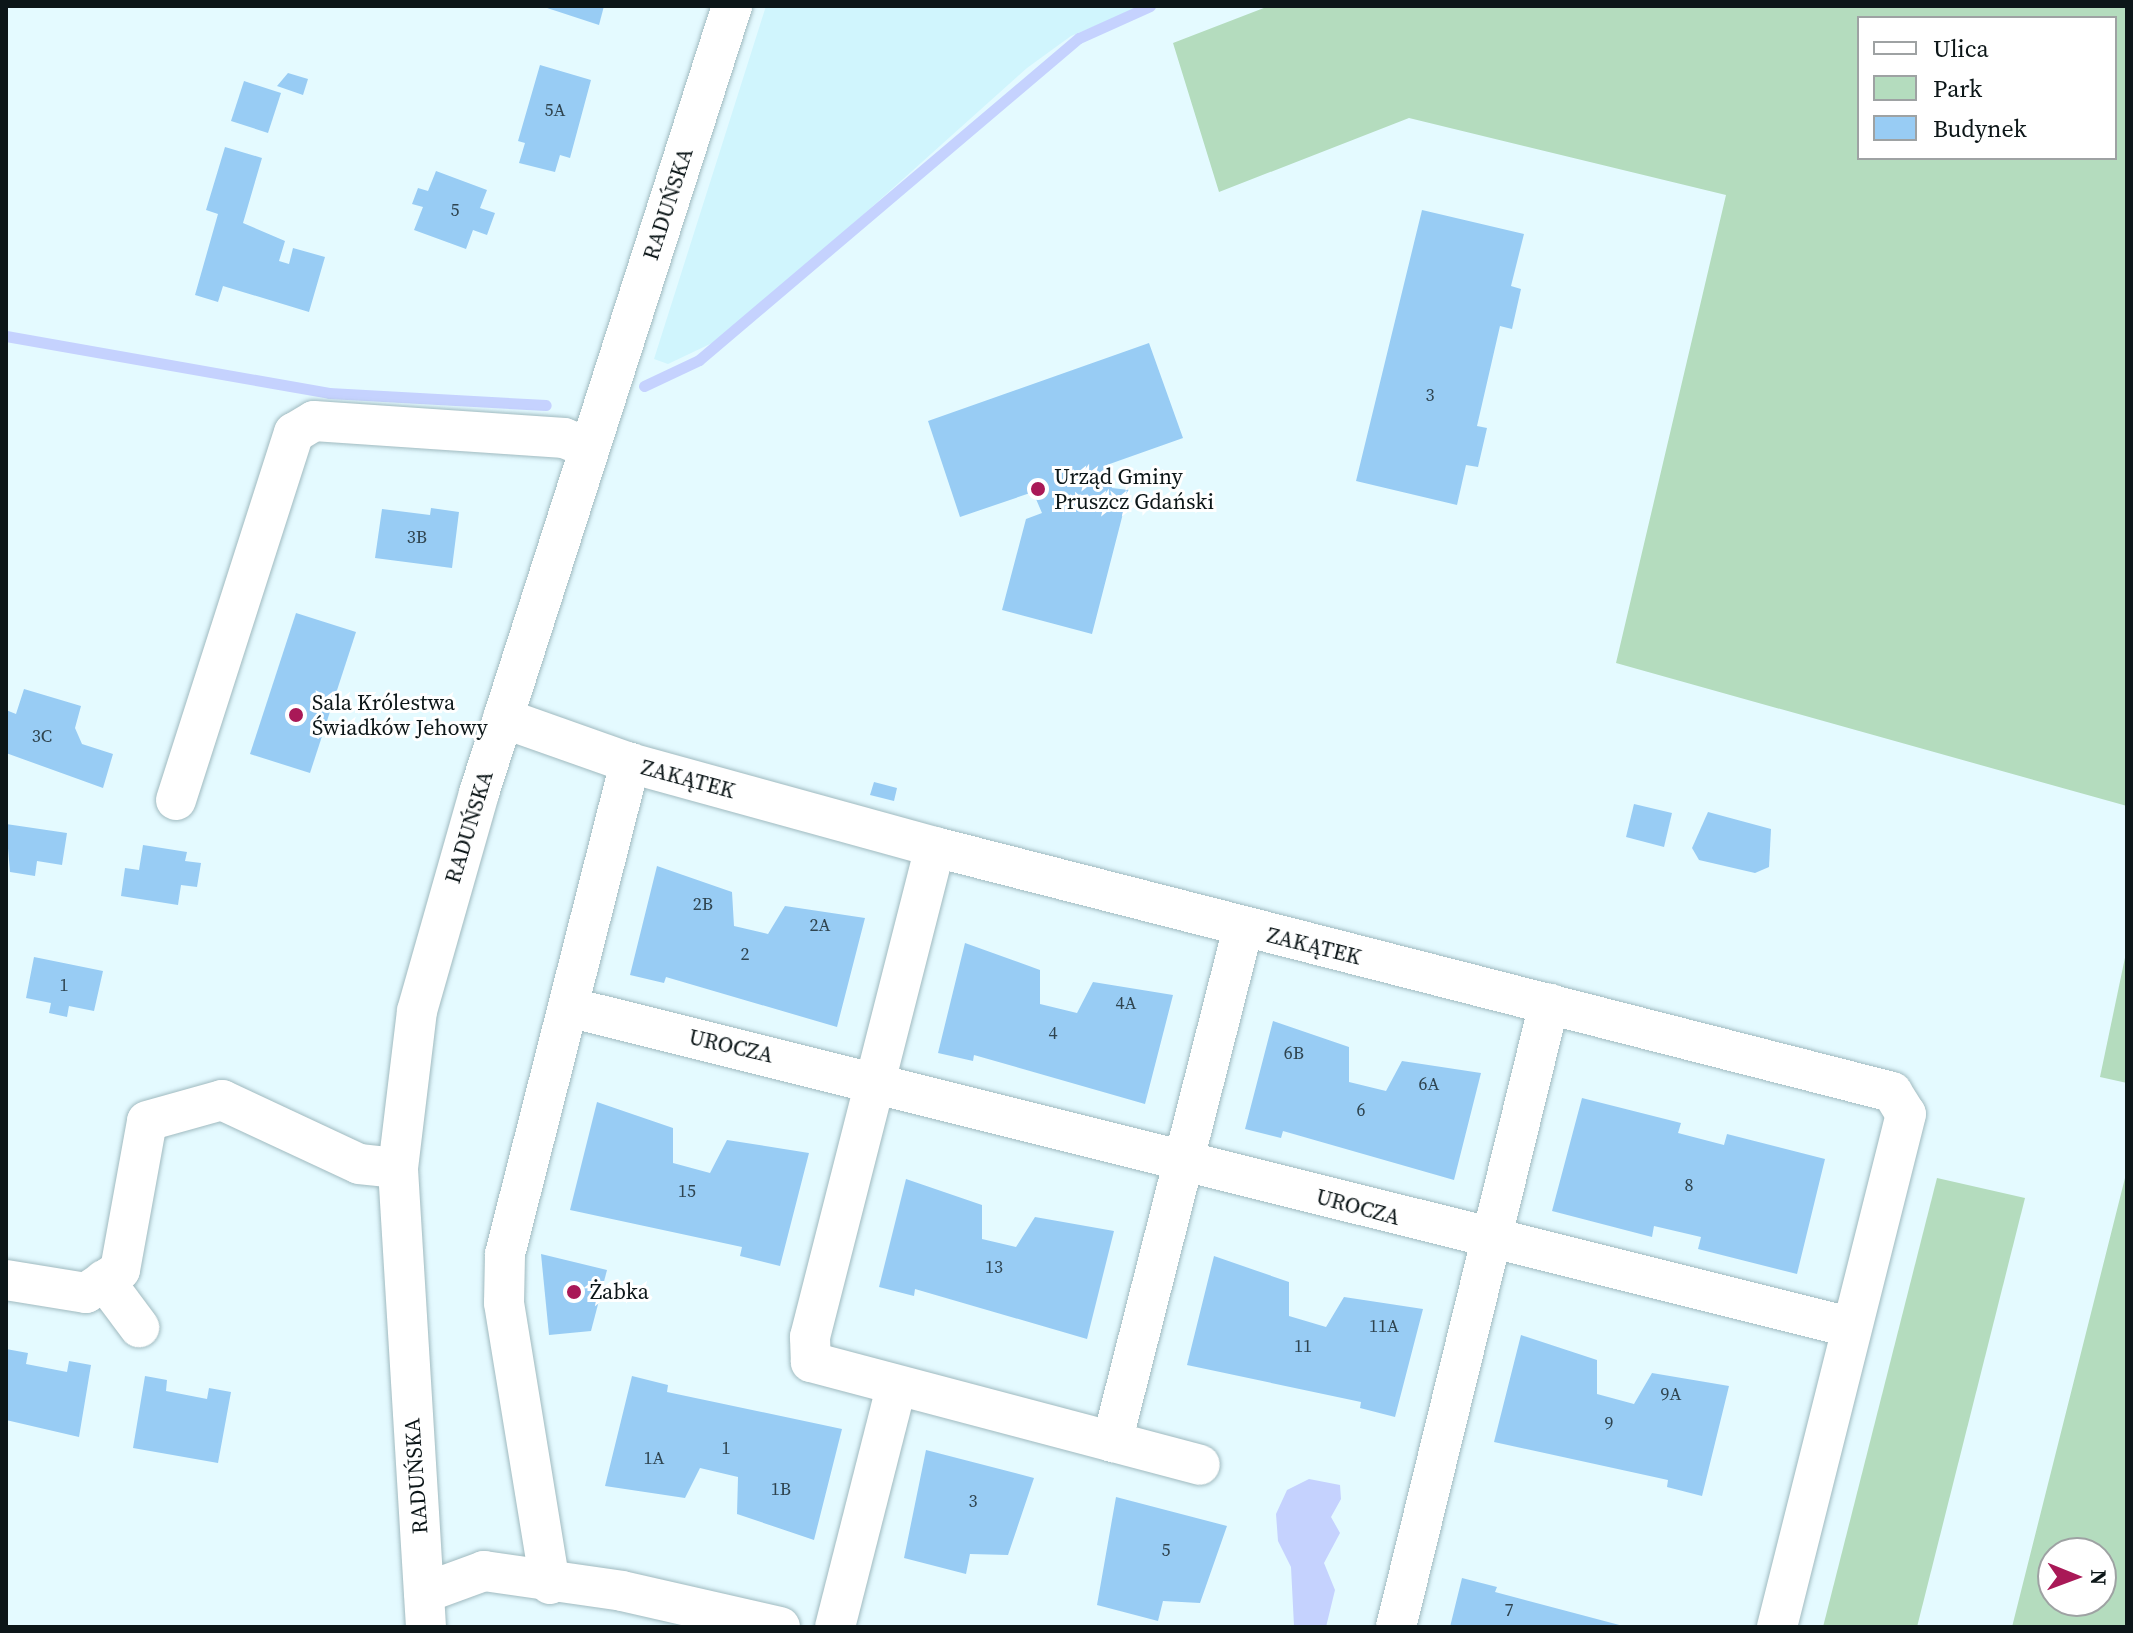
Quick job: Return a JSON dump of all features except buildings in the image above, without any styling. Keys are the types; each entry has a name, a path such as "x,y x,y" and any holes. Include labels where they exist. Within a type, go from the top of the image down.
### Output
{"street":[{"name":"RADUŃSKA","path":"425,1610 398,1168 417,1011 503,718 732,6"},
{"path":"176,800 294,433 314,421 564,438 589,448"},
{"name":"ZAKĄTEK","path":"503,718 630,763 935,847 1892,1092 1906,1114 1850,1327"},
{"path":"550,1584 504,1279 630,763"},
{"path":"935,847 807,1352 820,1368 1200,1465"},
{"path":"1112,1442 1243,928"},
{"path":"1396,1627 1549,1004"},
{"name":"UROCZA","path":"568,1007 874,1081 1491,1242 1850,1327"},
{"path":"6,1280 86,1293 120,1270 147,1121 222,1100 359,1164 398,1168"},
{"path":"104,1280 139,1327"},
{"path":"1777,1627 1850,1327"},
{"path":"835,1627 896,1388"},
{"path":"425,1610 484,1571 550,1584 622,1591 780,1627"}],"shaded area":[{"path":"766,6 1144,6 1071,36 1027,68 729,335 668,364 654,359"}],"green space":[{"path":"1269,6 2127,6 2127,806 1616,663 1726,195 1409,118 1219,192 1173,43"},
{"path":"2127,948 2127,1083 2100,1077"},
{"path":"2127,1170 2127,1627 2012,1627"},
{"path":"1937,1178 2025,1198 1917,1627 1823,1627"}],"water":[{"path":"1309,1479 1340,1485 1341,1499 1331,1517 1340,1533 1324,1563 1335,1590 1326,1627 1294,1626 1291,1567 1278,1541 1276,1514 1287,1490"}],"waterway":[{"path":"644,386 699,360 1079,38 1150,6"},
{"path":"6,336 329,393 546,405"}],"place":[{"name":"Urząd Gminy Pruszcz Gdański","path":"1038,489"},
{"name":"Sala Królestwa Świadków Jehowy","path":"296,715"},
{"name":"Żabka","path":"574,1292"}]}
